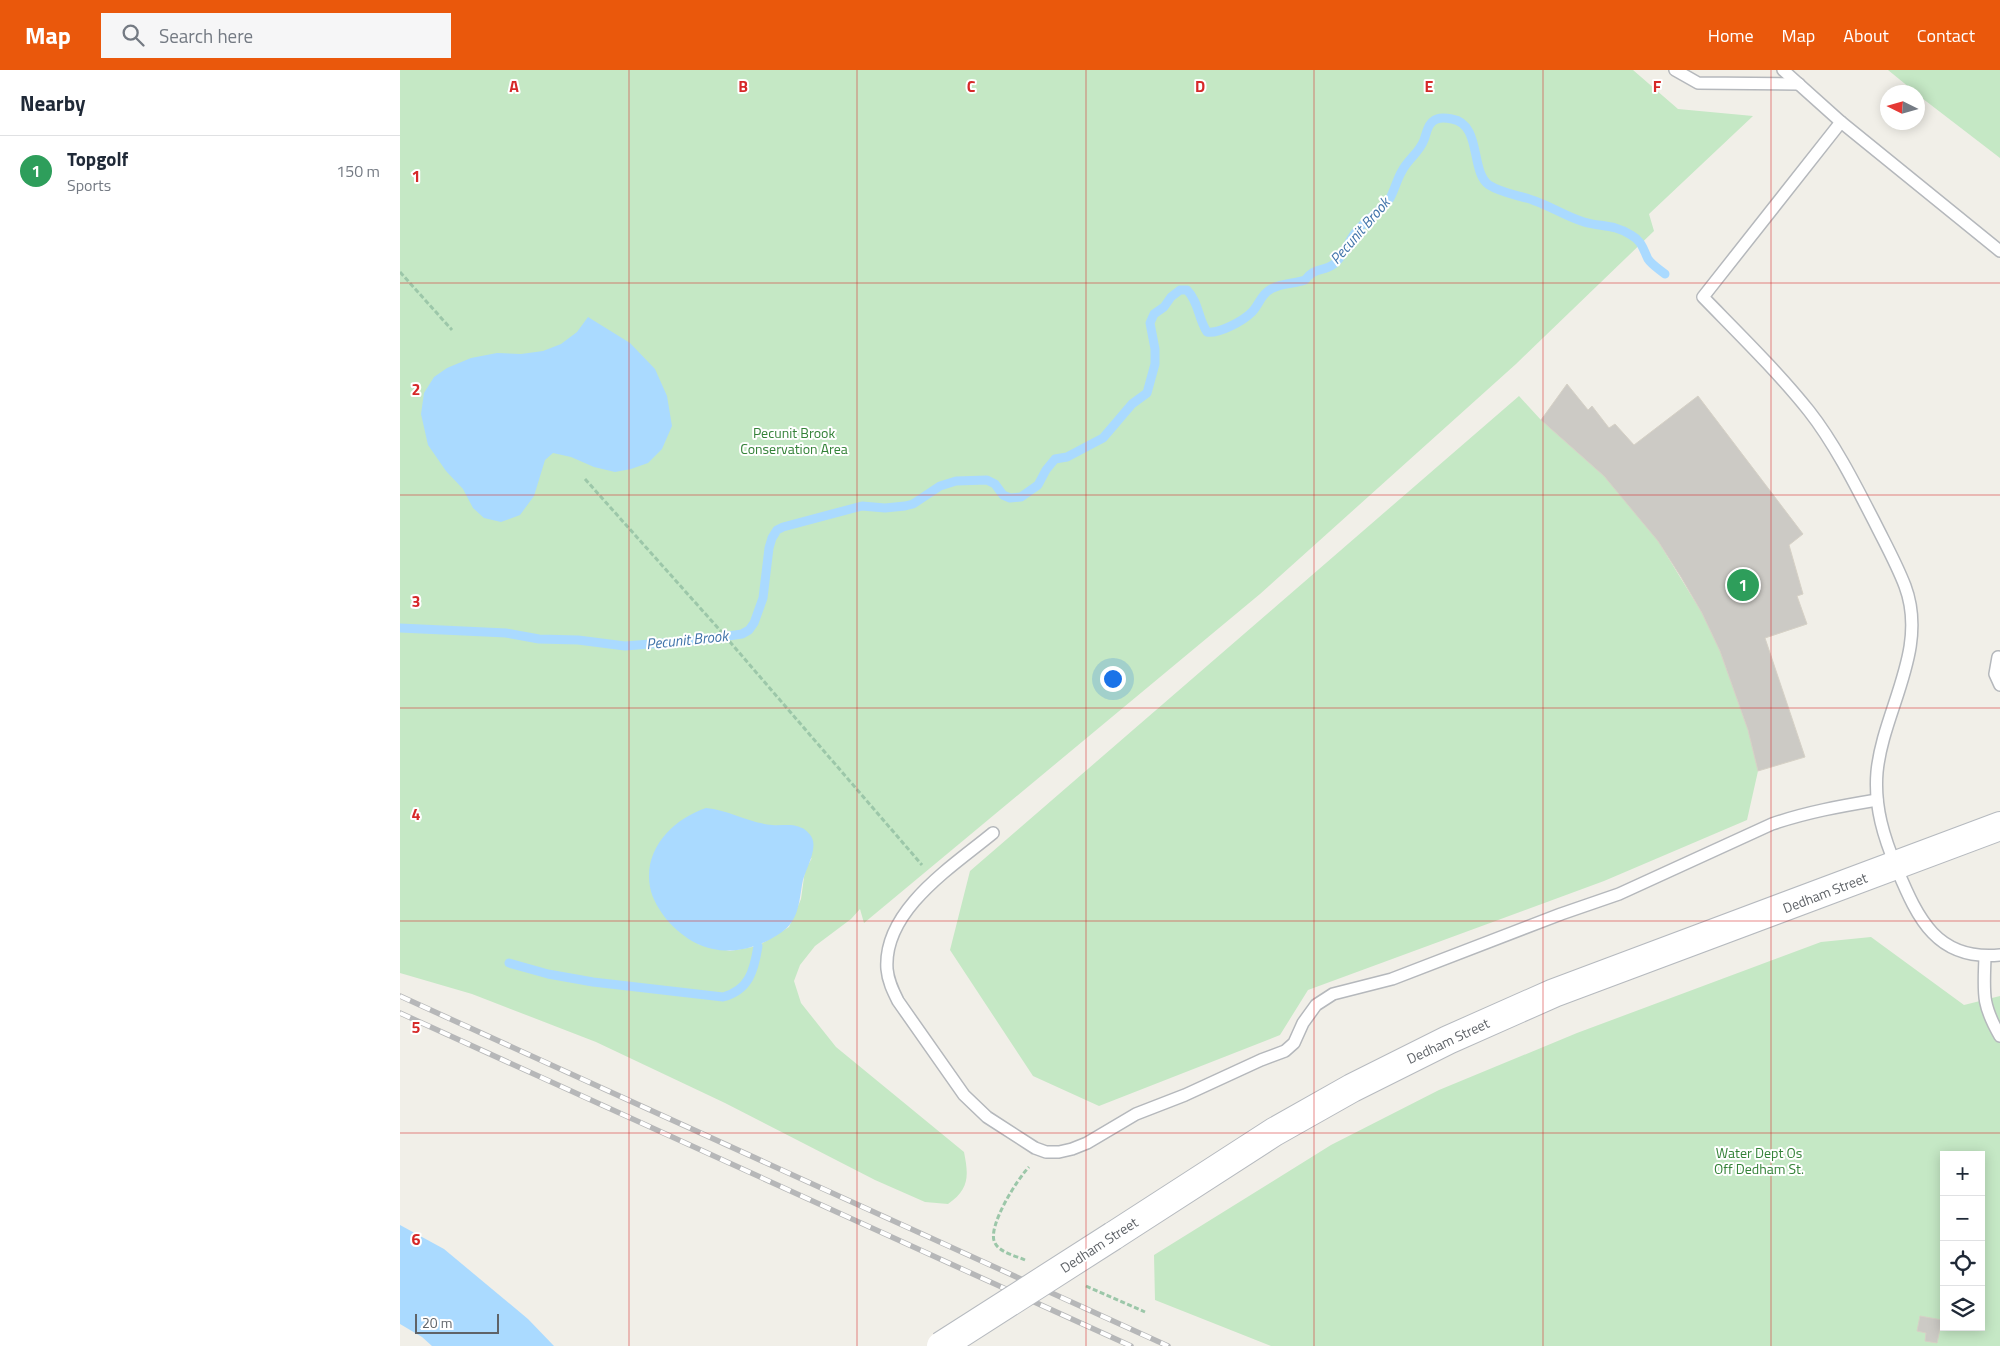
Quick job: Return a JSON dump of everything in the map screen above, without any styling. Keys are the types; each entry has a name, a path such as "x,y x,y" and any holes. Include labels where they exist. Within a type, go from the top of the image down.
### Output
{"main road":[{"name":"Dedham Street","path":"941,1346 1286,1125 1360,1084 1448,1040 1554,993 2000,826"}],"lane":[{"path":"1675,70 1698,83 1799,84"},
{"path":"1783,70 1841,122 2000,252"},
{"path":"1841,122 1703,297 1761,356 1810,412 1852,477 1906,587 1911,628 1909,655 1880,754 1877,771 1877,800 1881,827 1913,907 1928,928 1938,938 1962,952 1985,956 2000,955"},
{"path":"1998,657 1995,674 2000,685"},
{"path":"993,833 936,880 907,911 890,939 887,970 891,986 898,1001 964,1096 974,1107 1035,1148 1046,1152 1060,1152 1087,1143 1143,1111 1185,1095 1285,1051 1294,1043 1303,1023 1316,1005 1333,994 1392,979 1561,914 1619,894 1772,824 1794,816 1826,808 1877,800"},
{"path":"1985,956 1984,996 1986,1008 2000,1036"}],"path":[{"path":"400,272 452,330"},
{"path":"585,479 734,646 936,880"}],"green space":[{"name":"Pecunit Brook Conservation Area","path":"400,70 1633,70 1678,109 1753,116 1649,214 1654,231 1516,364 1260,594 864,923 860,909 851,919 815,946 800,965 794,981 801,1003 836,1047 964,1152 967,1169 966,1182 960,1193 948,1204 925,1202 875,1180 725,1103 596,1042 472,994 400,973","holes":["812,858 805,870 801,899 789,927 758,946 730,951 698,944"]},
{"path":"1888,70 2000,70 2000,158 1925,100 1925,85 1906,85"},
{"path":"1519,396 1541,420 1604,476 1632,508 1658,541 1702,613 1720,651 1748,730 1758,771 1747,820 1604,881 1308,990 1280,1035 1099,1106 1033,1076 950,950 970,871"},
{"name":"Water Dept Os Off Dedham St.","path":"1871,937 1964,1005 2000,996 2000,1346 1271,1346 1155,1300 1154,1255 1331,1145 1439,1090 1577,1033 1821,942"}],"water":[{"path":"588,317 630,343 655,369 667,396 672,426 662,449 648,463 615,472 553,453 545,460 534,496 520,515 501,522 484,518 473,508 463,489 446,471 428,445 421,414 424,393 434,377 447,368 471,358 497,353 521,354 543,351 561,344 577,332"},
{"path":"706,808 723,811 764,824 798,826 812,838 812,855 803,879 795,917 782,932 752,947 722,950 708,948 693,942 680,933 667,920 657,905 651,891 649,873 651,860 663,837 682,820"},
{"path":"400,1225 444,1249 528,1319 554,1346 432,1346 422,1337 400,1324"}],"building":[{"path":"1567,384 1588,410 1592,406 1609,428 1615,424 1634,445 1698,396 1803,534 1789,545 1803,594 1797,596 1807,624 1765,638 1805,757 1758,771 1748,730 1720,651 1702,613 1681,577 1658,541 1604,476 1541,420"},
{"path":"1920,1316 1940,1320 1937,1343 1925,1341 1926,1333 1917,1331"}],"waterway":[{"name":"Pecunit Brook","path":"400,628 506,633 539,639 578,640 625,646 701,640 742,634 749,630 754,623 763,598 769,548 777,530 862,506 885,508 913,504 940,486 956,481 987,480 995,484 1003,495 1010,498 1021,497 1038,485 1046,470 1055,459 1067,457 1103,438 1132,404 1147,393 1155,364 1155,349 1150,323 1154,314 1164,307 1171,297 1180,290 1187,290 1194,300 1207,332 1218,331 1248,316 1271,289 1305,280 1315,271 1334,264 1343,254 1355,233 1390,198 1404,167 1422,145 1430,125 1439,118 1452,119 1461,123 1468,130 1479,170 1483,179 1489,185 1541,203 1578,220 1625,231 1638,240 1648,259 1665,274"},
{"path":"509,963 548,974 593,982 723,997 739,990 749,978 758,946"}],"railway":[{"path":"400,996 1168,1346"},
{"path":"400,1013 1131,1346"}],"place":[{"name":"Topgolf","path":"1743,585"}]}
